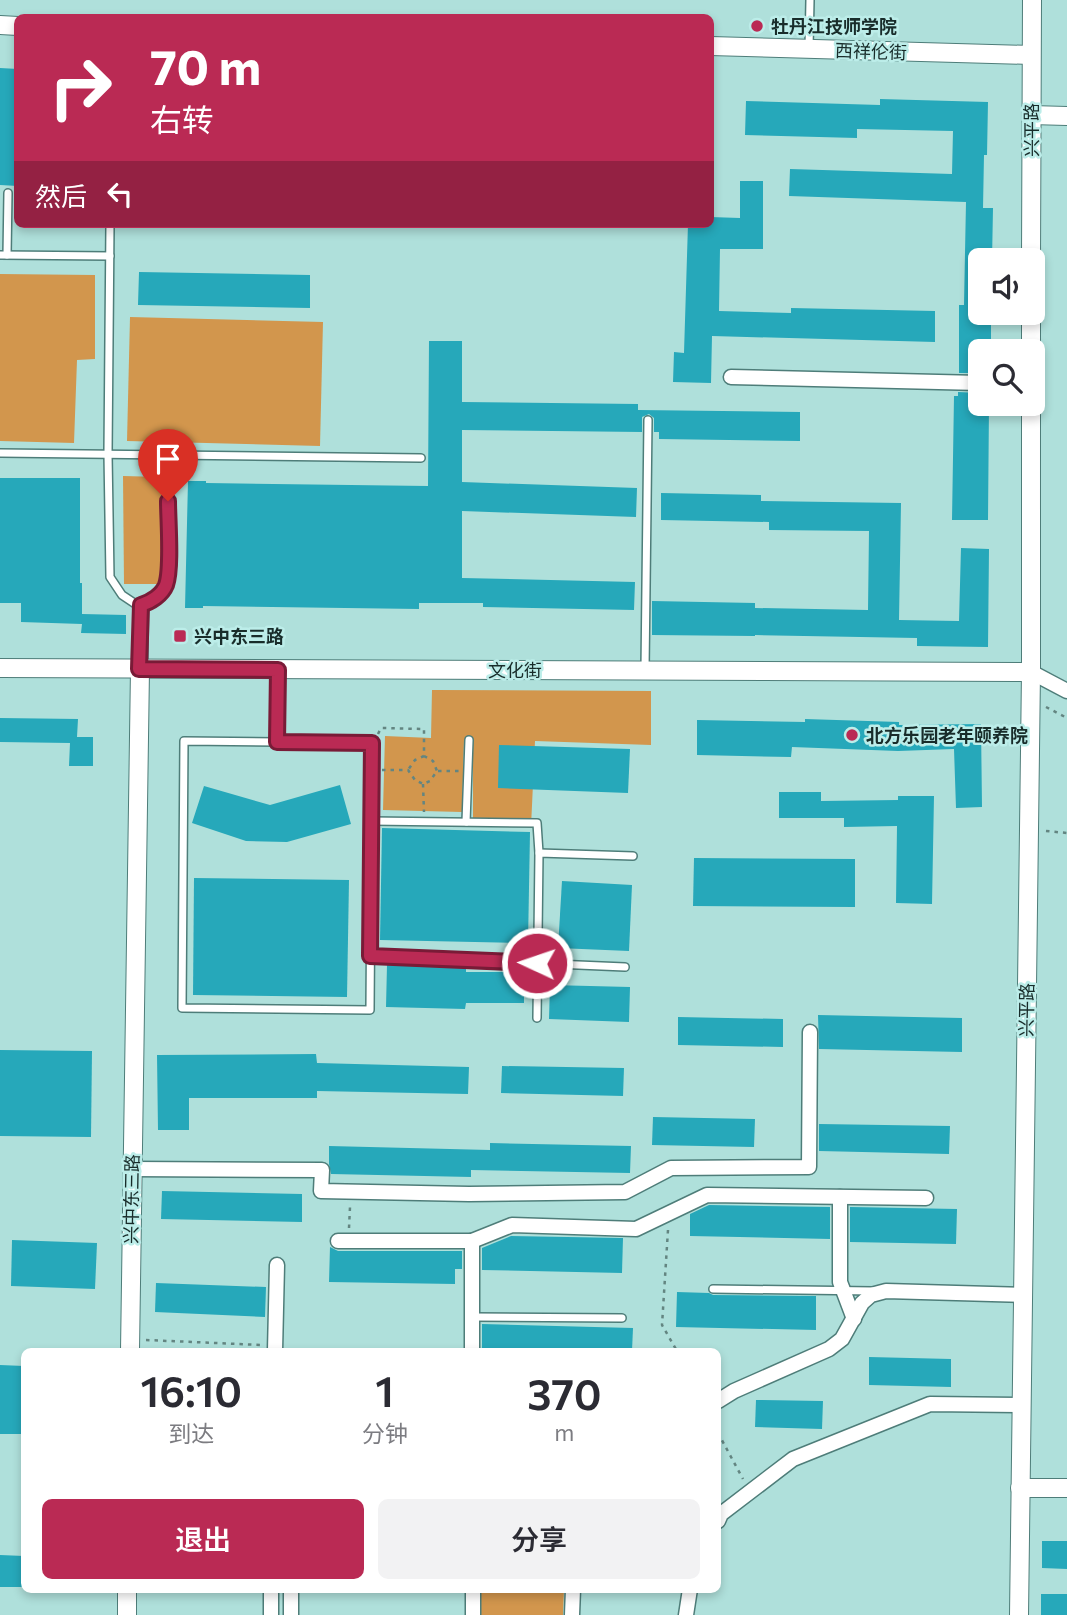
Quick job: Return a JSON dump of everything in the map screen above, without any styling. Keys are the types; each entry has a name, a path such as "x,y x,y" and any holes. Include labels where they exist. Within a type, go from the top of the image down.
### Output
{"street":[{"name":"兴平路","path":"1031,248 1032,0"},
{"name":"西祥伦街","path":"714,46 1031,55"},
{"path":"1031,115 1067,116"},
{"path":"732,377 968,383"},
{"name":"兴平路","path":"1019,1615 1031,672 1031,416"},
{"path":"139,669 141,605"},
{"name":"文化街","path":"0,668 1031,672"},
{"name":"兴中东三路","path":"130,1345 139,669"},
{"path":"1031,672 1067,691"},
{"path":"131,1170 322,1170 321,1191 469,1194 625,1192 671,1168 809,1167 810,1032"},
{"path":"343,1241 472,1241 512,1225 636,1229 707,1195 926,1198"},
{"path":"841,1197 840,1282 854,1319"},
{"path":"472,1241 472,1348"},
{"path":"275,1348 277,1265"},
{"path":"721,1399 829,1349 842,1339 862,1303 871,1295 886,1291 1023,1295"},
{"path":"721,1514 793,1459 930,1404 1021,1405"},
{"path":"1020,1488 1067,1488"},
{"path":"127,1593 127,1615"},
{"path":"271,1593 271,1615"},
{"path":"291,1593 291,1615"},
{"path":"473,1593 473,1615"},
{"path":"572,1615 573,1593"},
{"path":"686,1615 689,1593"}],"lane":[{"path":"809,49 810,0"},
{"path":"8,193 4,255 110,256"},
{"path":"110,228 110,577 122,594 141,605 157,597 166,586 169,569 167,455"},
{"path":"645,670 648,419"},
{"path":"0,453 421,458"},
{"path":"277,742 278,670"},
{"path":"466,821 469,740"},
{"path":"184,741 277,742 372,743 370,1010 182,1008 184,741"},
{"path":"372,821 537,822 537,1018"},
{"path":"538,853 633,856"},
{"path":"370,956 625,967"},
{"path":"713,1289 886,1291"},
{"path":"472,1317 622,1318"}],"path":[{"path":"1030,698 1067,718"},
{"path":"372,743 381,728 424,729 424,756"},
{"path":"424,756 433,761 437,771"},
{"path":"408,771 415,760 424,756"},
{"path":"372,770 408,771"},
{"path":"408,771 415,780 423,784 430,781 437,771"},
{"path":"437,771 467,771"},
{"path":"423,784 425,821"},
{"path":"1028,830 1067,833"},
{"path":"343,1241 351,1193"},
{"path":"669,1213 662,1325 675,1348"},
{"path":"130,1345 275,1348"},
{"path":"721,1438 750,1491"}],"shaded area":[{"path":"0,274 95,275 95,359 77,360 74,443 0,441"},
{"path":"130,317 323,322 320,446 127,441"},
{"path":"123,476 161,477 161,584 124,584"},
{"path":"432,690 651,691 651,745 535,741 531,827 473,824 473,740 464,740 462,812 383,810 385,736 431,738"},
{"path":"479,1593 564,1593 563,1615 480,1615"}],"building":[{"path":"0,68 14,69 14,186 0,185"},
{"path":"880,99 988,102 983,208 993,208 992,248 968,248 968,325 991,325 991,339 968,339 968,373 959,373 959,305 964,305 966,202 789,196 790,169 952,174 953,131 857,129 857,138 745,135 746,101 880,105"},
{"path":"740,181 763,181 763,249 720,249 719,311 791,313 791,308 935,311 935,342 712,336 711,383 673,382 674,352 684,353 688,228 714,228 714,217 740,218"},
{"path":"139,272 310,275 310,308 138,305"},
{"path":"429,341 462,341 462,402 638,404 638,410 800,412 800,441 659,439 659,432 654,432 654,418 649,414 642,417 642,432 462,430 462,482 637,488 636,517 462,511 462,578 635,582 634,610 483,607 483,603 419,603 419,609 185,608 188,481 428,486"},
{"path":"958,392 968,392 968,416 989,416 988,520 952,520 954,396 958,396"},
{"path":"0,478 80,478 82,614 126,615 126,634 81,633 82,624 21,622 21,603 0,603"},
{"path":"661,493 761,495 761,501 901,503 899,620 959,621 961,548 989,549 988,647 917,646 917,638 652,635 652,601 755,603 755,608 868,610 869,531 769,530 769,522 661,520"},
{"path":"0,718 78,719 77,737 93,737 93,766 69,766 70,743 0,742"},
{"path":"805,719 899,722 899,725 981,724 982,807 956,808 954,749 898,751 792,747 791,757 697,755 697,720 805,722"},
{"path":"499,745 630,749 628,793 498,788"},
{"path":"340,785 351,824 287,842 246,841 192,823 204,786 270,805"},
{"path":"779,792 821,792 821,801 898,800 898,796 934,796 932,904 896,903 897,826 844,827 844,818 779,818"},
{"path":"382,828 530,832 528,943 380,940"},
{"path":"694,858 855,859 855,907 693,906"},
{"path":"194,878 349,880 347,997 193,995"},
{"path":"562,881 632,885 629,951 558,948"},
{"path":"387,965 466,968 466,972 524,972 524,1003 466,1003 465,1009 386,1007"},
{"path":"550,985 630,987 629,1022 549,1019"},
{"path":"818,1015 962,1018 962,1052 819,1049"},
{"path":"678,1017 783,1019 783,1047 678,1045"},
{"path":"0,1050 92,1051 91,1137 0,1136"},
{"path":"316,1054 317,1063 469,1067 468,1094 317,1091 317,1098 189,1098 189,1130 158,1130 157,1055"},
{"path":"502,1066 624,1068 623,1096 501,1093"},
{"path":"653,1117 755,1119 754,1147 652,1145"},
{"path":"819,1124 950,1126 949,1154 819,1151"},
{"path":"490,1143 631,1146 630,1173 471,1170 471,1177 331,1174 329,1164 329,1146 490,1150"},
{"path":"162,1191 302,1194 302,1222 161,1219"},
{"path":"709,1205 830,1207 830,1239 690,1236 690,1214"},
{"path":"850,1207 957,1209 956,1244 850,1242"},
{"path":"511,1236 623,1238 622,1273 482,1270 482,1248"},
{"path":"12,1240 97,1243 95,1289 11,1286"},
{"path":"330,1247 338,1251 462,1251 462,1269 455,1269 455,1284 329,1282"},
{"path":"156,1283 266,1287 265,1317 155,1312"},
{"path":"677,1292 816,1296 816,1330 676,1327"},
{"path":"482,1324 633,1328 632,1348 482,1348"},
{"path":"869,1357 951,1359 951,1387 869,1385"},
{"path":"0,1365 21,1366 21,1434 0,1434"},
{"path":"756,1400 823,1401 822,1429 755,1427"},
{"path":"1042,1541 1067,1541 1067,1569 1042,1568"},
{"path":"0,1555 21,1556 21,1587 0,1587"},
{"path":"1041,1594 1067,1594 1067,1615 1041,1615"}],"place":[{"name":"牡丹江技师学院","path":"757,26"},
{"name":"兴中东三路","path":"180,636"},
{"name":"北方乐园老年颐养院","path":"852,735"}],"route":[{"path":"168,501 169,569 166,586 157,597 141,605 139,669 278,670 277,742 372,743 370,956 537,963"}]}
